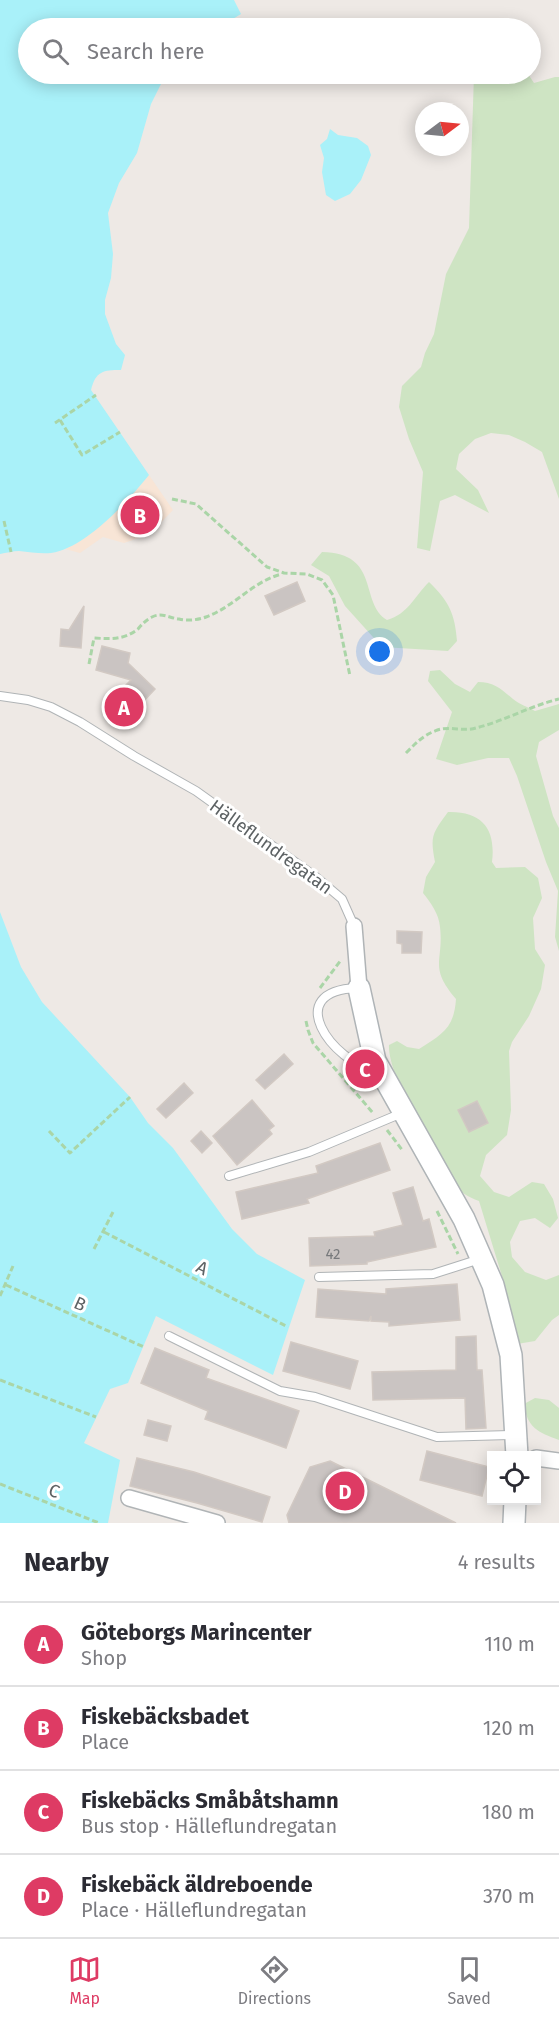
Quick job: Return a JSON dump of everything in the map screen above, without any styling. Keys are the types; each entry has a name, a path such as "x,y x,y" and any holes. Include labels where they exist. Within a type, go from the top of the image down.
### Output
{"street":[{"name":"Hälleflundregatan","path":"354,926 359,988 371,1048 381,1073 464,1219 473,1262 503,1321 511,1355 517,1445"},
{"path":"541,1459 559,1461"},
{"path":"129,1498 217,1523"},
{"path":"514,1523 515,1505"}],"lane":[{"name":"Hälleflundregatan","path":"0,696 28,700 51,707 196,791 316,877 342,900 354,926"},
{"path":"359,988 346,988 331,992 322,1001 318,1011 320,1027 333,1046 347,1058 365,1069 381,1073"},
{"path":"229,1176 309,1152 404,1113"},
{"path":"319,1277 433,1274 473,1262"},
{"path":"169,1336 280,1391 315,1397 437,1437 517,1445"}],"path":[{"path":"55,423 96,396"},
{"path":"60,420 82,455 120,432"},
{"path":"172,499 196,504 267,567 284,573 307,574 322,580 333,595 350,676"},
{"path":"4,521 11,552"},
{"path":"89,664 94,638 119,639 136,630 153,616 161,615 185,620 203,618 216,613 263,580 284,573"},
{"path":"406,753 420,738 438,729 473,729 559,699"},
{"path":"315,994 344,954"},
{"path":"306,1014 308,1030 313,1043 406,1154"},
{"path":"344,1080 352,1074"},
{"path":"49,1131 70,1153 130,1098"},
{"path":"434,1205 473,1262"},
{"path":"94,1249 113,1212"},
{"name":"A","path":"104,1232 288,1327"},
{"path":"0,1296 13,1266"},
{"name":"B","path":"6,1285 144,1347"},
{"path":"0,1380 96,1418"},
{"name":"C","path":"0,1484 99,1523"}],"green space":[{"path":"559,77 559,499 542,452 509,435 491,433 475,439 459,454 456,469 478,490 489,513 455,495 440,501 430,551 417,548 423,472 399,407 402,386 421,367 434,334 446,274 469,228 474,84 541,84 541,81"},
{"path":"322,552 341,555 353,561 361,569 373,602 387,620 406,609 429,582 442,595 450,608 457,641 448,651 382,647 345,606 329,576 311,565"},
{"path":"440,670 455,684 470,692 478,682 489,683 535,711 559,704 559,730 539,742 536,756 553,816 559,828 559,951 555,937 558,891 509,758 488,758 457,765 436,759 452,712 428,681 430,671"},
{"path":"448,812 470,815 485,825 492,841 492,862 496,868 525,867 538,878 542,898 533,918 535,949 545,965 541,989 509,1051 511,1110 507,1135 486,1155 480,1176 494,1192 509,1197 532,1182 544,1184 553,1199 558,1218 550,1228 535,1218 520,1221 510,1242 512,1257 525,1272 546,1280 559,1275 559,1315 535,1341 517,1344 506,1318 505,1286 479,1201 458,1189 445,1171 414,1116 390,1058 389,1045 397,1041 407,1047 419,1049 434,1039 445,1030 455,1009 456,999 447,988 440,971 441,939 438,918 423,893 426,877 435,862 434,836"},
{"path":"535,1398 549,1400 559,1408 559,1440 539,1431 528,1419 524,1404"}],"sand":[{"path":"149,475 173,510 150,534 124,543 103,537 80,553 65,549 110,516"}],"water":[{"path":"0,0 234,0 241,14 234,18 18,18 18,84 161,84 151,104 137,153 119,183 108,213 113,254 111,278 105,300 105,314 116,344 125,355 121,370 109,370 98,375 91,390 149,475 118,510 78,542 51,553 19,551 0,554"},
{"path":"330,129 338,135 357,138 368,146 371,155 361,180 350,194 335,201 326,195 322,172 324,158 320,145 327,139"},
{"path":"0,912 21,967 42,1002 130,1097 148,1123 173,1148 232,1229 257,1254 305,1280 273,1375 156,1316 128,1383 110,1389 84,1443 120,1460 108,1523 0,1523"}],"building":[{"path":"297,582 305,601 274,615 265,596"},
{"path":"84,606 81,648 60,646 61,629 69,630"},
{"path":"102,646 130,653 128,663 155,689 126,720 108,703 131,680 96,670"},
{"path":"397,931 422,932 421,953 402,953 402,944 397,943"},
{"path":"284,1054 293,1064 265,1089 256,1080"},
{"path":"184,1083 193,1093 166,1118 157,1109"},
{"path":"252,1100 274,1126 269,1130 272,1134 237,1165 213,1136"},
{"path":"477,1101 488,1123 469,1132 458,1110"},
{"path":"201,1131 212,1143 202,1153 191,1141"},
{"path":"380,1143 390,1170 307,1199 309,1203 242,1219 236,1192 318,1173 316,1166"},
{"path":"413,1187 423,1221 429,1219 436,1247 367,1262 367,1264 310,1266 309,1238 375,1236 374,1232 403,1225 393,1193"},
{"path":"457,1284 460,1320 389,1326 389,1322 371,1321 371,1316 369,1321 316,1317 318,1289 386,1294 386,1289"},
{"path":"476,1336 477,1370 482,1370 486,1428 466,1429 465,1398 373,1400 372,1372 456,1370 456,1337"},
{"path":"291,1342 358,1361 350,1389 283,1371"},
{"path":"155,1348 209,1370 206,1378 299,1411 286,1448 205,1419 208,1411 141,1383"},
{"path":"148,1420 171,1426 167,1441 144,1435"},
{"path":"427,1451 487,1466 482,1496 420,1480"},
{"path":"137,1458 194,1472 270,1497 262,1522 130,1486"},
{"path":"330,1461 456,1523 289,1523 287,1515 310,1467"}],"place":[{"name":"Fiskebäcksbadet","path":"140,515"},
{"name":"Göteborgs Marincenter","path":"124,707"},
{"name":"Fiskebäcks Småbåtshamn","path":"365,1069"},
{"name":"Fiskebäck äldreboende","path":"345,1491"}]}
